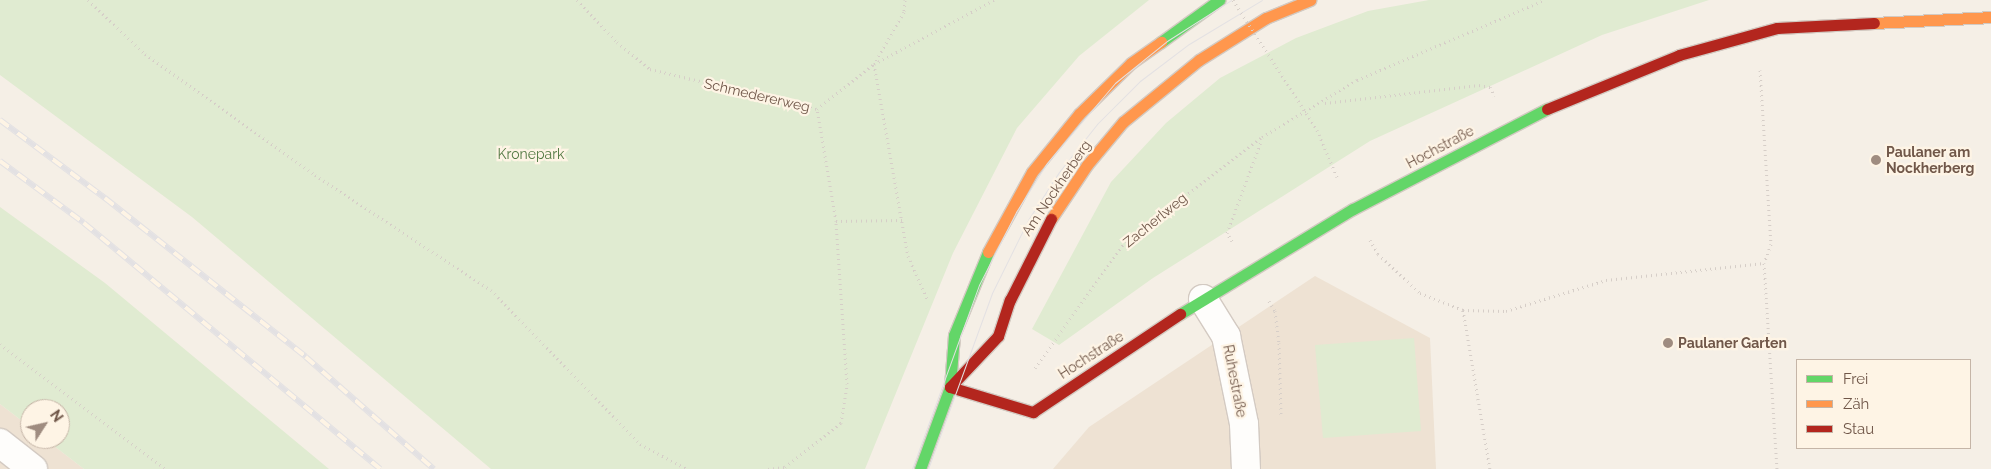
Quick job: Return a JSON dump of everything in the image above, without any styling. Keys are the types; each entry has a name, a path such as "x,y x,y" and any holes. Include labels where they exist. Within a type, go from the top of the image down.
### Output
{"street":[{"name":"Am Nockherberg","path":"920,469 950,387 954,334 967,298 996,234 1032,172 1079,114 1124,69 1186,20 1220,0"},
{"name":"Am Nockherberg","path":"950,387 998,336 1018,282 1044,229 1087,165 1123,122 1199,60 1266,18 1310,0"},
{"name":"Hochstraße","path":"1033,412 1203,299 1352,209 1591,89 1679,55 1757,32 1991,17"},
{"name":"Ruhestraße","path":"1203,299 1226,336 1244,424 1246,469"},
{"path":"950,387 1033,412"},
{"path":"0,442 34,469"}],"path":[{"path":"88,0 145,54 315,175 490,290 640,444 687,469"},
{"name":"Schmedererweg","path":"577,0 617,42 650,69 817,109 874,64 994,0"},
{"path":"905,0 904,12 874,64 908,256 924,297"},
{"path":"1233,0 1317,130 1352,209"},
{"name":"Zacherlweg","path":"1033,412 1036,363 1125,242 1262,138 1324,103 1357,80 1545,0"},
{"path":"1757,32 1771,244 1764,263 1777,469"},
{"name":"Zacherlweg","path":"1324,103 1490,87"},
{"path":"768,469 785,467 841,423 847,384 836,221 817,109"},
{"path":"1250,270 1228,233 1262,138"},
{"path":"836,221 903,220"},
{"path":"1378,254 1420,293 1463,310 1506,311 1606,280 1764,263"},
{"path":"1463,310 1490,469"},
{"path":"1275,311 1281,421"},
{"path":"0,344 166,469"}],"shaded area":[{"path":"1315,276 1430,338 1436,469 1053,469 1089,427"},
{"path":"0,404 20,419 20,449 58,449 84,469 0,469"}],"green space":[{"name":"Kronepark","path":"0,0 1149,0 1079,56 1017,128 953,253 865,469 491,469 192,217 0,75"},
{"path":"1429,0 1709,0 1602,35 1370,141 1153,278 1059,345 1032,329 1111,182 1166,123 1220,78 1296,38 1368,11"},
{"path":"0,207 105,283 329,469 84,469 58,449 70,449 70,399 20,399 20,419 0,404"},
{"path":"1414,338 1421,431 1323,438 1315,345"}],"tram line":[{"path":"912,469 979,285 1016,212 1047,163 1115,83 1167,41 1231,0"},
{"path":"928,469 992,293 1028,220 1059,172 1097,124 1140,81 1189,44 1262,0"}],"railway":[{"path":"0,120 105,198 306,357 434,469"},
{"path":"0,161 84,223 380,469"}],"traffic: fast":[{"path":"1161,42 1219,0"},
{"path":"1180,314 1353,209 1547,109"},
{"path":"920,469 950,387 954,335 988,252"}],"traffic: slow":[{"path":"1051,219 1087,165 1123,122 1199,60 1266,18 1310,0"},
{"path":"1874,23 1991,17"},
{"path":"988,252 1032,172 1079,114 1131,63 1161,42"}],"traffic: jam":[{"path":"1547,109 1679,55 1777,28 1874,23"},
{"path":"950,387 998,336 1010,300 1051,219"},
{"path":"950,387 1033,412 1180,314"}],"place":[{"name":"Paulaner am Nockherberg","path":"1876,160"},
{"name":"Paulaner Garten","path":"1668,343"}]}
